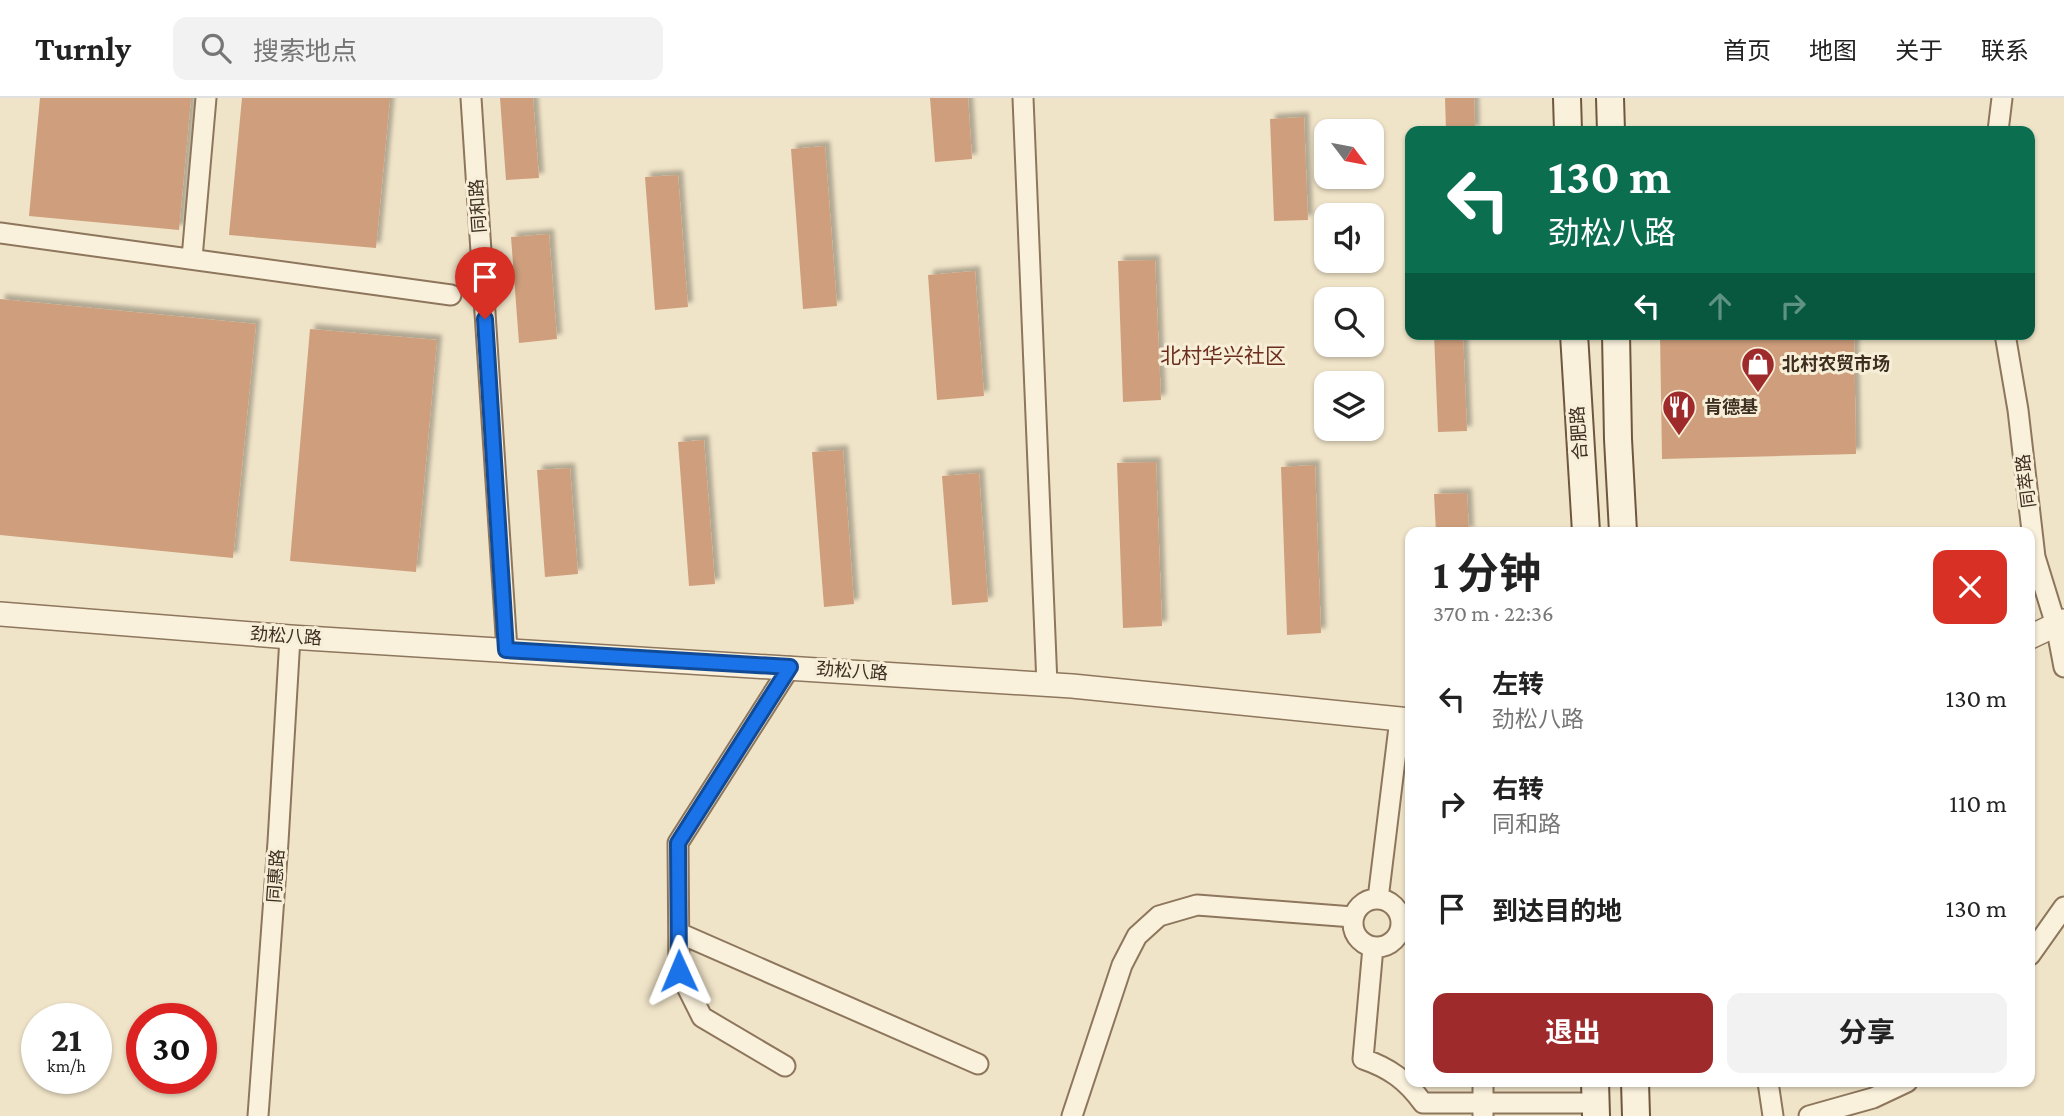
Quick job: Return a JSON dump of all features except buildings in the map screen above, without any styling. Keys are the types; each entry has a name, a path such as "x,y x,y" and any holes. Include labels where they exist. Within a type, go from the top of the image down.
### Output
{"main road":[{"path":"1567,98 1568,126"},
{"path":"1610,98 1611,126"},
{"name":"合肥路","path":"1574,340 1586,527"},
{"path":"1616,340 1623,527"},
{"path":"1635,1087 1636,1116"}],"street":[{"path":"192,258 205,98"},
{"name":"同和路","path":"471,98 506,650"},
{"path":"1023,98 1047,685"},
{"path":"1999,126 2002,98"},
{"path":"0,233 450,295"},
{"name":"同萃路","path":"2006,340 2018,410 2032,527"},
{"name":"同萃路","path":"2035,557 2060,623 2064,667"},
{"name":"劲松八路","path":"0,614 290,637 1047,685 1405,719"},
{"path":"2035,635 2060,623"},
{"name":"同惠路","path":"258,1116 290,637"},
{"path":"785,1066 702,1017 679,971 678,843 790,667"},
{"path":"1378,899 1405,719"},
{"path":"1405,925 1392,905 1378,899 1363,903 1353,917 1359,940 1373,947 1388,944 1405,927"},
{"path":"1072,1116 1122,965 1137,936 1159,916 1197,905 1353,917"},
{"path":"2035,940 2064,907"},
{"path":"679,933 978,1064"},
{"path":"1373,947 1363,1059 1401,1077 1405,1082"},
{"path":"1409,1087 1423,1103 1483,1109 1596,1100"},
{"path":"1483,1087 1483,1109"},
{"path":"1769,1087 1773,1116"},
{"path":"1809,1116 1873,1098 1896,1087"}],"place":[{"name":"北村农贸市场","path":"1758,394"},
{"name":"肯德基","path":"1679,437"}],"district":[{"name":"北村华兴社区","path":"1223,356"}],"route":[{"path":"485,319 506,650 790,667 678,843 679,971"}]}
